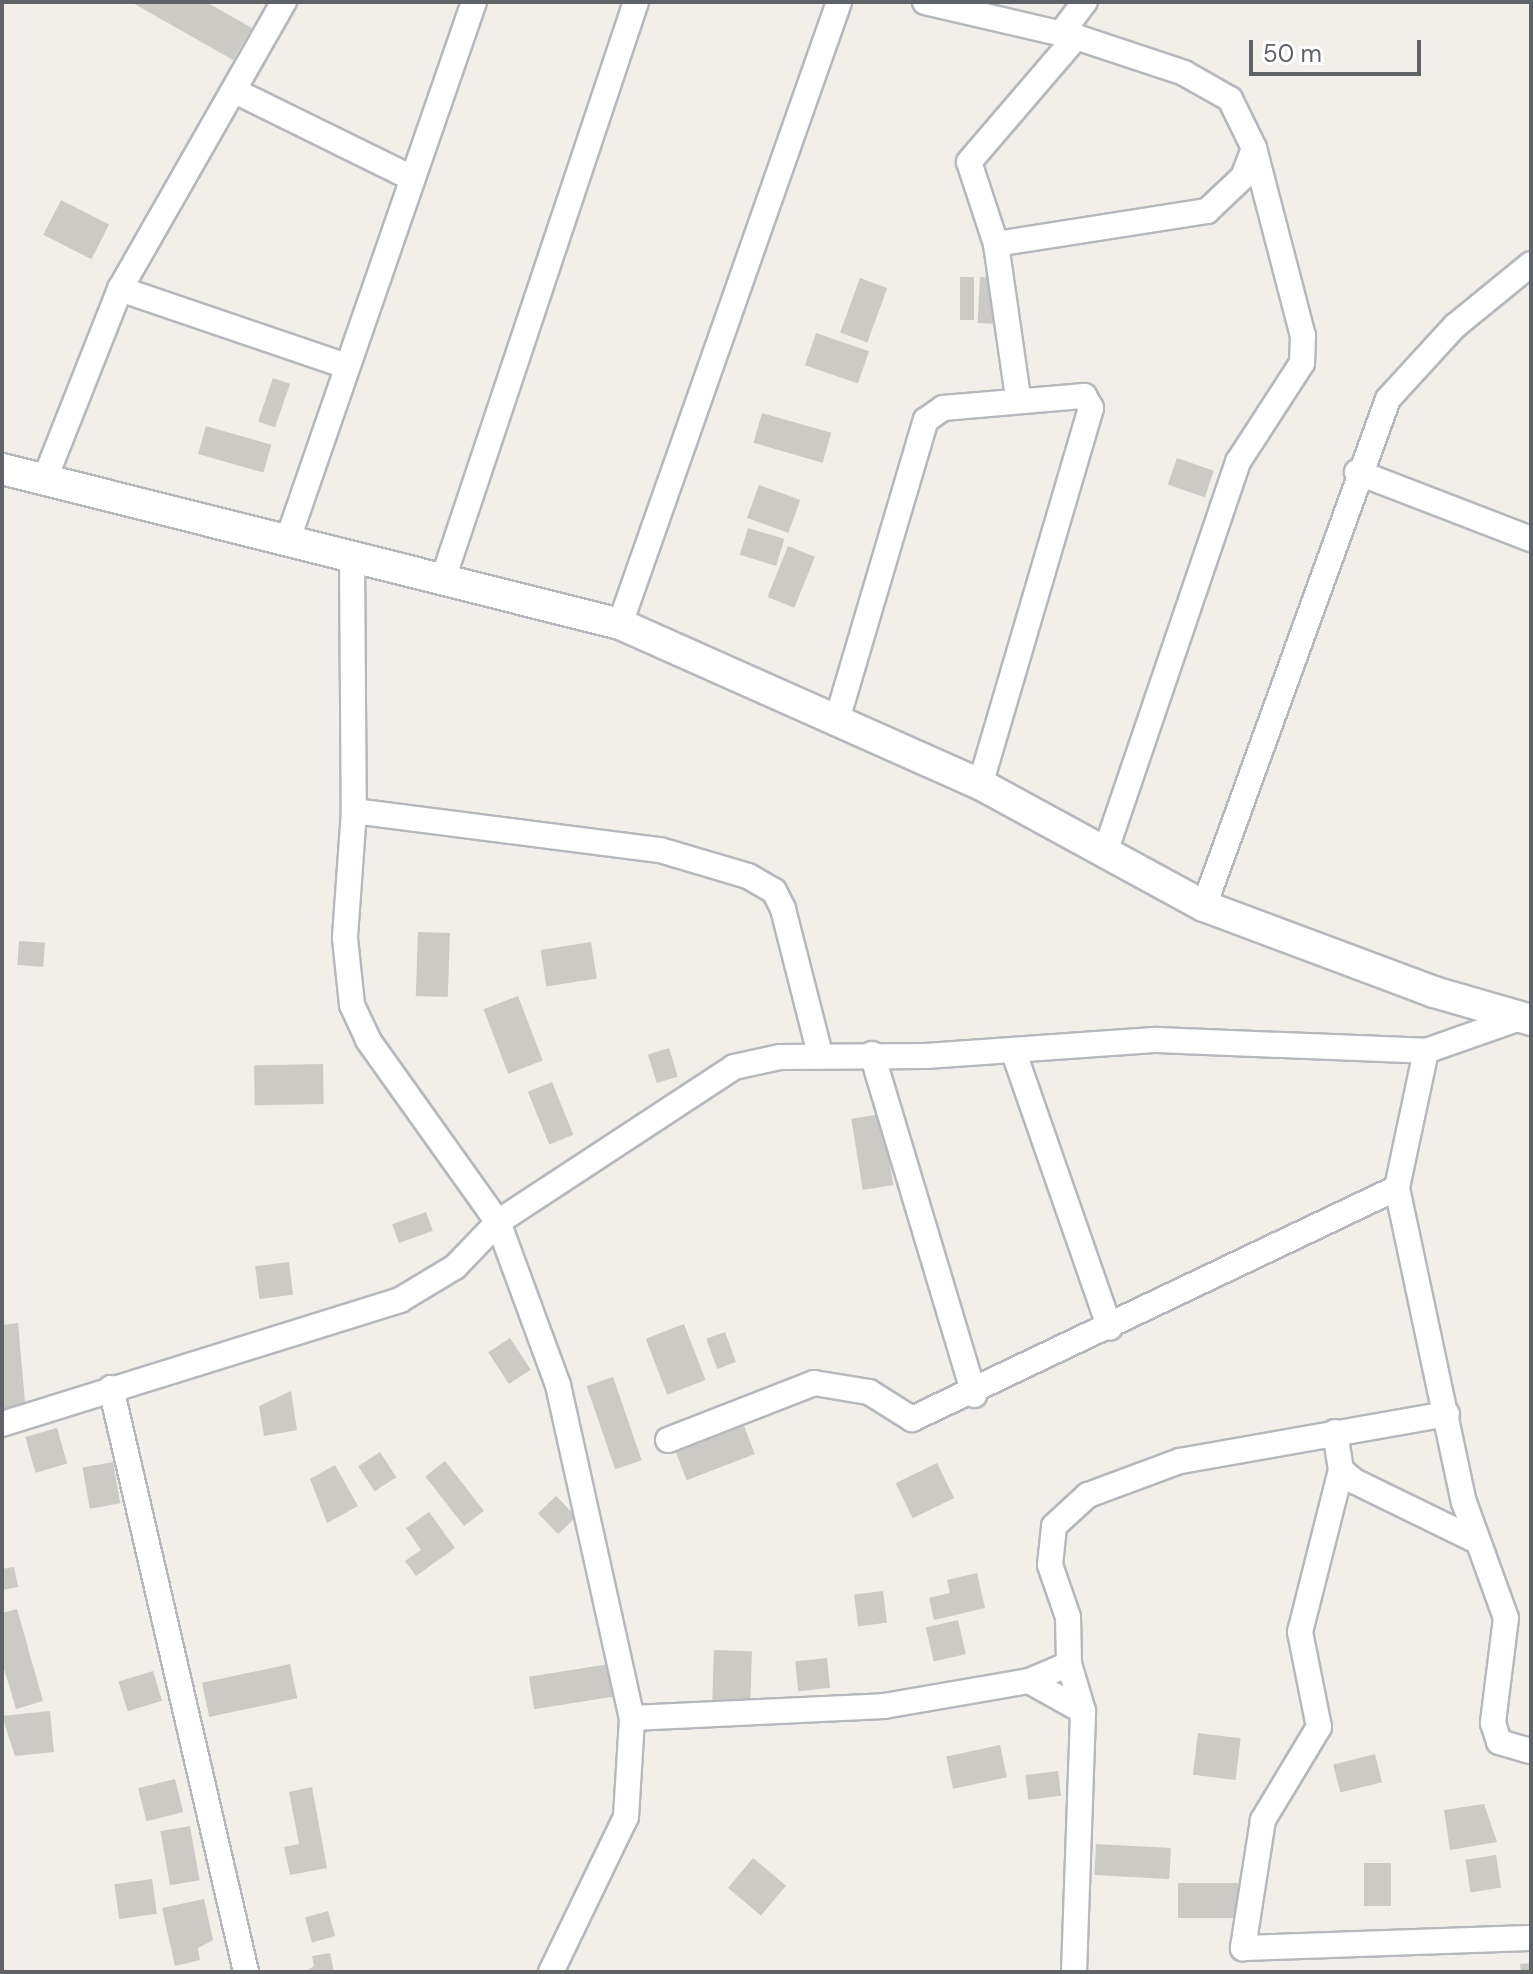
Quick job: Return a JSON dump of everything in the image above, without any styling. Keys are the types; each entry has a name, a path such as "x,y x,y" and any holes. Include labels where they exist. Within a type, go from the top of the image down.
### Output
{"street":[{"path":"46,476 120,289 237,92 284,2"},
{"path":"288,539 474,2"},
{"path":"443,579 636,2"},
{"path":"620,624 839,2"},
{"path":"925,2 1069,35 1184,73 1230,99 1254,148 1303,336 1302,363 1238,462 1104,855"},
{"path":"1018,397 996,244 969,162 1069,35 1085,2"},
{"path":"237,92 412,178"},
{"path":"996,244 1207,211 1243,177 1254,148"},
{"path":"1204,906 1357,472 1388,399 1455,326 1531,264"},
{"path":"120,289 346,366"},
{"path":"836,723 926,420 943,408 1018,397 1084,396 1091,408 980,784"},
{"path":"2,469 46,476 620,624 836,723 980,784 1104,855 1204,906 1524,1019"},
{"path":"1357,472 1531,539"},
{"path":"352,556 354,811 345,938 352,1005 368,1040 498,1222 558,1385 632,1718 626,1817 551,1972"},
{"path":"354,811 660,850 748,876 774,891 783,909 820,1054"},
{"path":"2,1424 400,1300 455,1267 498,1222 734,1067 820,1054 1013,1050 1157,1040 1426,1051 1524,1019"},
{"path":"1013,1050 1110,1328"},
{"path":"1426,1051 1397,1188 1473,1539 1508,1633 1493,1723 1499,1742 1531,1751"},
{"path":"872,1054 974,1395"},
{"path":"668,1440 814,1383 869,1392 912,1419 974,1395 1397,1188"},
{"path":"111,1388 246,1972"},
{"path":"1074,1972 1083,1711 1069,1664 1068,1617 1047,1545 1068,1511 1120,1480 1180,1461 1447,1414"},
{"path":"1335,1432 1341,1470 1300,1632 1319,1727 1263,1820 1245,1960 1531,1938"},
{"path":"1341,1470 1473,1539"},
{"path":"632,1718 884,1706 1029,1681 1069,1664"},
{"path":"1029,1681 1083,1711"}],"building":[{"path":"131,2 206,2 252,28 233,60"},
{"path":"61,200 109,225 91,259 43,235"},
{"path":"960,277 974,277 974,320 960,320"},
{"path":"980,277 997,278 995,324 978,323"},
{"path":"860,278 887,288 867,342 840,333"},
{"path":"816,333 869,351 858,383 805,365"},
{"path":"273,378 290,384 275,427 258,421"},
{"path":"762,413 831,433 823,463 753,443"},
{"path":"206,426 271,445 263,473 198,454"},
{"path":"1177,458 1214,471 1205,497 1168,484"},
{"path":"759,485 800,500 788,533 747,518"},
{"path":"748,528 784,539 776,566 740,555"},
{"path":"788,546 815,557 794,608 767,597"},
{"path":"418,932 450,933 448,997 416,996"},
{"path":"19,941 45,943 43,967 17,965"},
{"path":"591,942 597,979 546,987 541,950"},
{"path":"518,996 543,1060 508,1074 483,1009"},
{"path":"669,1048 678,1077 657,1083 648,1054"},
{"path":"323,1064 324,1104 255,1105 254,1065"},
{"path":"552,1082 573,1135 549,1145 528,1092"},
{"path":"882,1114 893,1185 863,1190 851,1119"},
{"path":"426,1212 433,1231 399,1243 392,1224"},
{"path":"289,1262 293,1295 259,1299 255,1266"},
{"path":"18,1323 26,1413 2,1415 2,1325"},
{"path":"684,1324 706,1380 667,1395 646,1339"},
{"path":"725,1332 736,1362 717,1369 706,1339"},
{"path":"510,1338 531,1370 509,1384 488,1352"},
{"path":"613,1377 642,1460 615,1469 587,1386"},
{"path":"291,1391 297,1430 264,1436 259,1406"},
{"path":"744,1426 755,1454 687,1480 676,1452"},
{"path":"57,1428 67,1464 35,1473 25,1437"},
{"path":"380,1452 396,1477 375,1491 358,1466"},
{"path":"445,1461 484,1511 464,1526 425,1476"},
{"path":"113,1462 120,1503 90,1509 82,1467"},
{"path":"937,1463 954,1498 913,1518 896,1483"},
{"path":"335,1465 358,1506 327,1523 310,1479"},
{"path":"556,1496 576,1517 558,1534 538,1513"},
{"path":"429,1512 455,1548 416,1576 405,1561 421,1550 406,1528"},
{"path":"14,1567 18,1587 2,1590 2,1569"},
{"path":"977,1573 985,1608 934,1620 929,1598 950,1593 947,1580"},
{"path":"883,1591 887,1623 858,1626 854,1595"},
{"path":"17,1609 43,1701 16,1709 2,1662 2,1613"},
{"path":"958,1620 966,1654 934,1662 926,1627"},
{"path":"714,1650 752,1651 750,1706 712,1705"},
{"path":"827,1658 830,1688 798,1691 795,1661"},
{"path":"290,1664 297,1698 209,1717 202,1683"},
{"path":"609,1664 614,1697 534,1709 529,1677"},
{"path":"153,1671 162,1701 128,1711 119,1682"},
{"path":"50,1711 54,1752 15,1756 2,1716"},
{"path":"1198,1733 1241,1738 1236,1780 1193,1775"},
{"path":"1000,1745 1007,1777 953,1789 946,1756"},
{"path":"1375,1754 1382,1782 1340,1793 1333,1764"},
{"path":"1058,1771 1061,1796 1028,1800 1025,1775"},
{"path":"175,1779 183,1812 146,1821 138,1788"},
{"path":"312,1787 327,1868 290,1875 284,1847 299,1844 289,1792"},
{"path":"1484,1804 1497,1842 1450,1850 1444,1810"},
{"path":"190,1826 200,1880 170,1885 160,1831"},
{"path":"1096,1844 1171,1848 1169,1879 1094,1875"},
{"path":"1496,1855 1501,1888 1471,1892 1465,1860"},
{"path":"753,1858 786,1886 761,1916 728,1888"},
{"path":"1364,1863 1391,1863 1391,1906 1364,1906"},
{"path":"152,1879 157,1914 119,1919 114,1884"},
{"path":"1178,1883 1238,1883 1238,1918 1178,1918"},
{"path":"204,1899 213,1940 198,1948 200,1960 175,1966 162,1908"},
{"path":"328,1911 335,1936 312,1943 305,1918"},
{"path":"330,1953 334,1972 304,1972 314,1966 312,1956"},
{"path":"1531,1963 1531,1972 1521,1972 1520,1964"}]}
